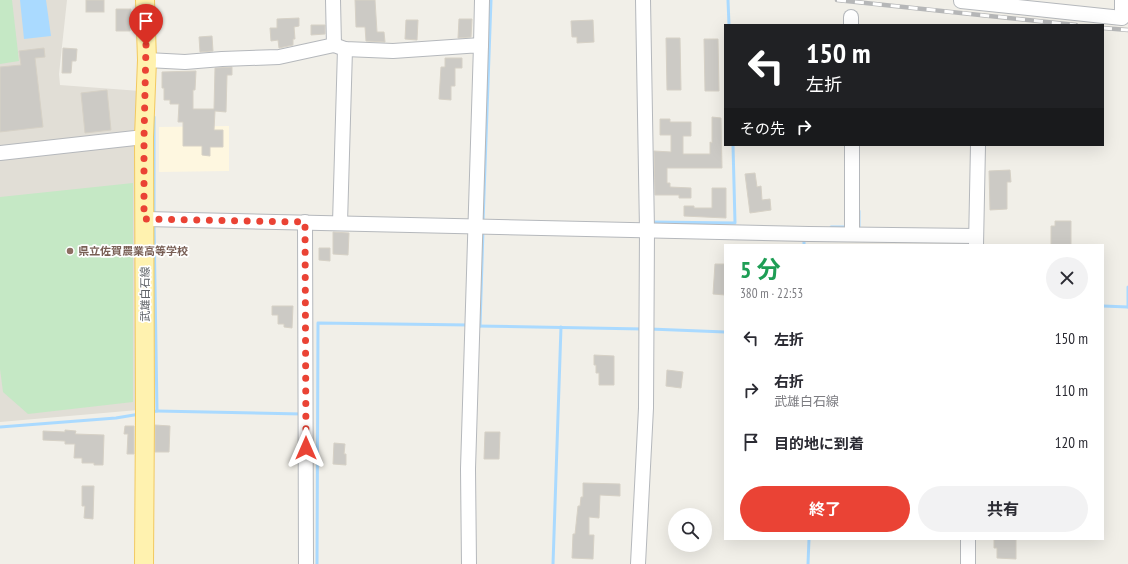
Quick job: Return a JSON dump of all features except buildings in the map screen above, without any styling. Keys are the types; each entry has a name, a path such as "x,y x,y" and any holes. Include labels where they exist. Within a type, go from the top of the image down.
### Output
{"main road":[{"name":"武雄白石線","path":"144,564 145,417 151,219 144,138 152,60 145,0"}],"street":[{"path":"333,0 340,47 340,219"},
{"path":"470,564 468,469 473,325 481,226 482,0"},
{"path":"638,564 646,408 647,230 643,0"},
{"path":"961,0 1122,18 1122,0"},
{"path":"152,60 185,62 279,57 340,47 393,51 481,45"},
{"path":"0,153 144,138"},
{"path":"852,146 852,230"},
{"path":"151,219 309,222 340,219 481,226 805,234 852,230 976,240 978,146"},
{"path":"306,564 306,415 309,222"},
{"path":"968,540 968,564"}],"shaded area":[{"name":"県立佐賀農業高等学校","path":"0,0 67,0 59,74 60,85 140,91 138,410 0,422"},
{"path":"229,126 229,171 159,172 159,127"}],"green space":[{"path":"0,0 12,0 19,61 0,64"},
{"path":"133,183 133,402 28,414 3,392 0,369 0,197"}],"water":[{"path":"20,0 46,0 51,36 24,39"}],"waterway":[{"path":"483,222 491,0"},
{"path":"728,0 729,24"},
{"path":"154,117 154,215"},
{"path":"651,222 735,223 733,146"},
{"path":"855,227 859,227 859,211"},
{"path":"151,412 157,411 154,223"},
{"path":"831,227 848,227"},
{"path":"480,326 483,230"},
{"path":"804,238 804,244"},
{"path":"1128,287 1128,307"},
{"path":"1104,306 1128,307"},
{"path":"317,564 318,323 469,325"},
{"path":"476,326 643,329"},
{"path":"553,564 561,327"},
{"path":"650,329 724,332"},
{"path":"157,411 302,414"},
{"path":"0,427 116,418 140,414"},
{"path":"808,564 809,540"}],"railway":[{"path":"837,0 1066,24"},
{"path":"1104,28 1128,30"}],"place":[{"name":"県立佐賀農業高等学校","path":"70,251"}],"route":[{"path":"146,45 144,219 305,222 306,448"}]}
